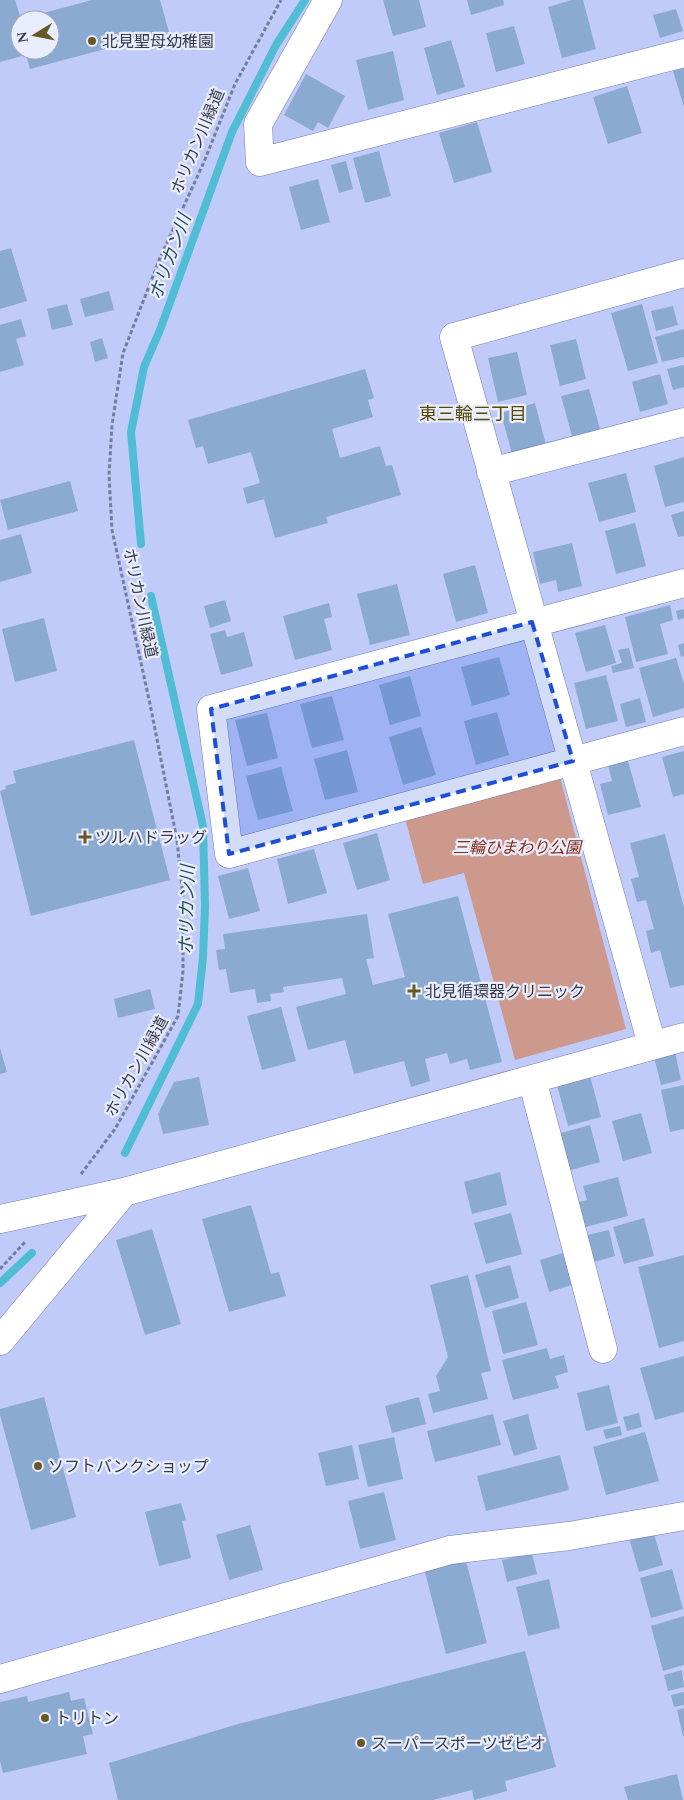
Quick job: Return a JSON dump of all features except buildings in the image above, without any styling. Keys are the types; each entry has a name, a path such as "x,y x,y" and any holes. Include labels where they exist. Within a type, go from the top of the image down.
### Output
{"street":[{"path":"328,0 258,124 260,162 684,53"},
{"path":"652,1045 573,760 532,622 454,337 684,273"},
{"path":"491,472 684,422"},
{"path":"684,583 211,709 229,854 684,731"},
{"path":"0,1219 124,1192 684,1036"},
{"path":"532,1079 603,1349"},
{"path":"0,1341 124,1192"},
{"path":"0,1678 450,1550 568,1536 684,1516"}],"path":[{"name":"ホリカン川緑道","path":"56,1207 116,1129 178,1016 183,971 183,897 177,840 148,694 112,530 109,467 112,425 123,353 160,258 204,162 235,84 281,0"}],"highlighted area":[{"path":"532,622 573,761 229,854 211,709"}],"green space":[{"name":"三輪ひまわり公園","path":"559,773 626,1029 515,1060 464,873 423,884 404,815"}],"waterway":[{"name":"ホリカン川","path":"141,544 131,432 144,367 160,330 232,132 276,45 305,0"},
{"name":"ホリカン川","path":"125,1153 198,1004 203,957 205,907 203,826 151,596"},
{"name":"ホリカン川","path":"0,1283 32,1253"}],"place":[{"name":"北見聖母幼稚園","path":"92,41"},
{"name":"ツルハドラッグ","path":"85,837"},
{"name":"北見循環器クリニック","path":"414,991"},
{"name":"ソフトバンクショップ","path":"38,1466"},
{"name":"トリトン","path":"45,1718"},
{"name":"スーパースポーツゼビオ","path":"361,1743"}],"district":[{"name":"東三輪三丁目","path":"473,414"}]}
